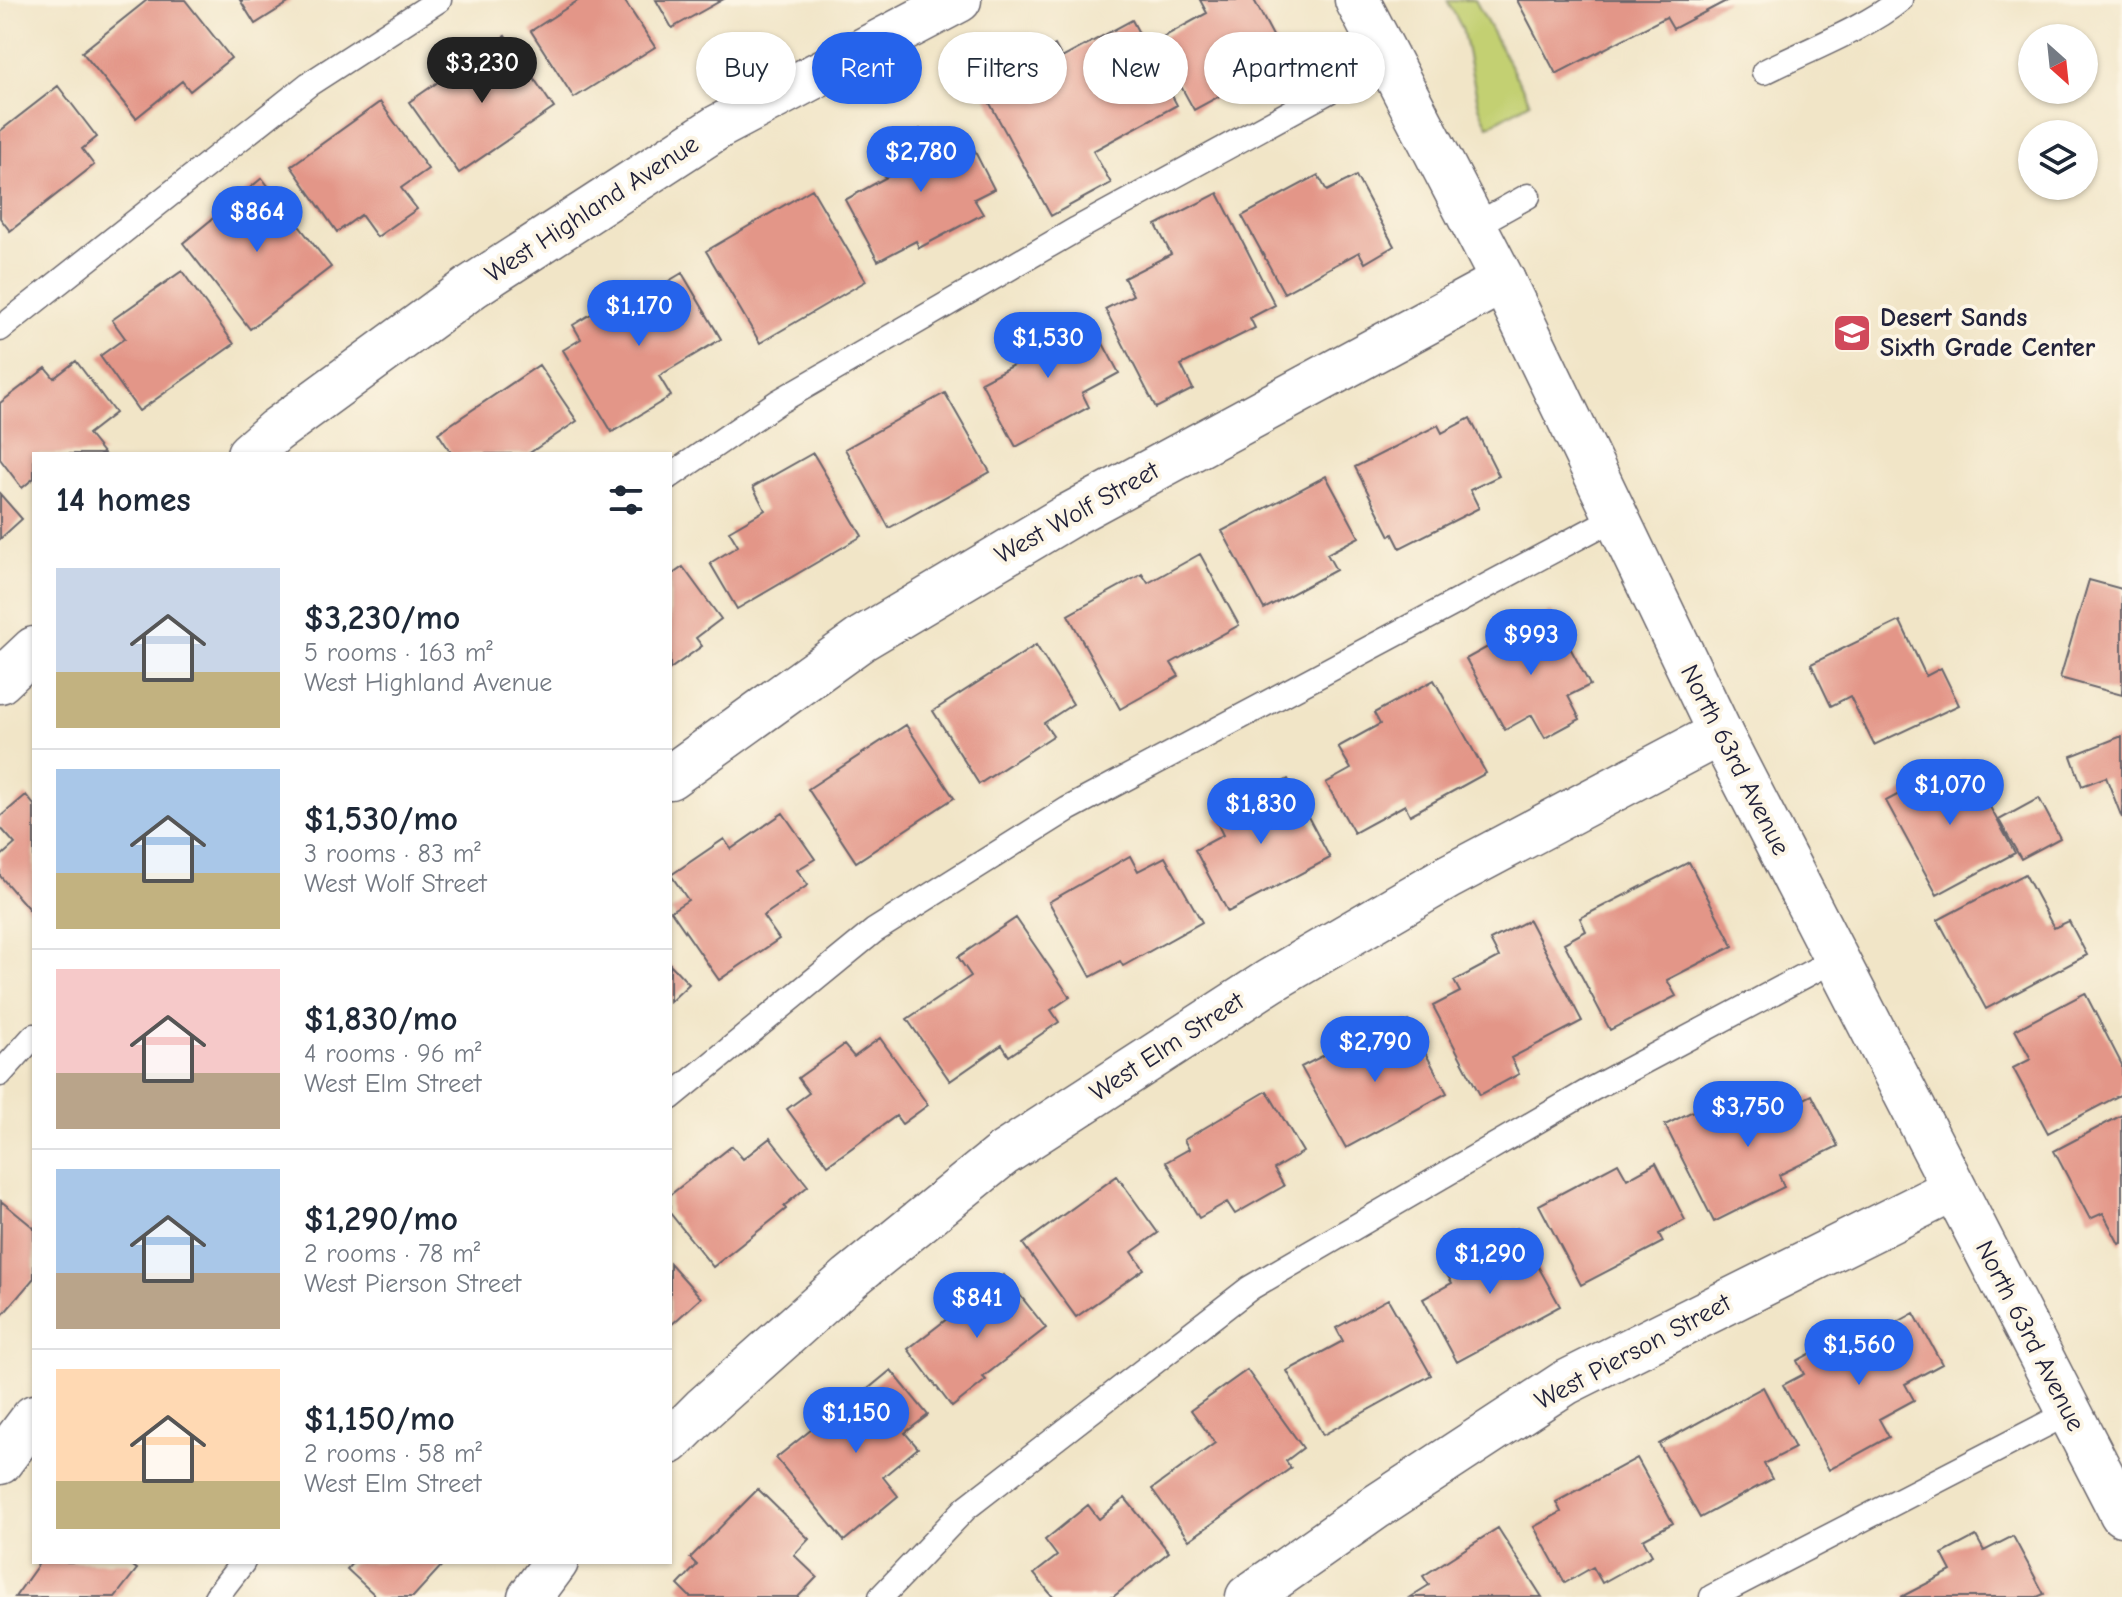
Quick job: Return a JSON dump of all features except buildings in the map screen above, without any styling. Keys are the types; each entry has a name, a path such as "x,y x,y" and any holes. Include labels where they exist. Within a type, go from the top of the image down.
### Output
{"street":[{"name":"West Highland Avenue","path":"251,452 275,431 473,286 718,127 959,0"},
{"name":"North 63rd Avenue","path":"1357,0 1503,281 1720,733 2122,1514"},
{"name":"West Wolf Street","path":"672,776 876,629 1068,516 1503,281"},
{"path":"0,681 32,651"},
{"name":"West Elm Street","path":"672,1440 850,1278 1003,1154 1270,981 1448,877 1720,733"},
{"name":"West Pierson Street","path":"1248,1597 1376,1507 1565,1383 1954,1189"},
{"path":"0,1462 32,1420"},
{"path":"530,1597 555,1564"}],"lane":[{"path":"0,329 309,84 439,0"},
{"path":"1764,72 1867,21 1900,0"},
{"path":"672,475 791,394 1077,229 1388,59"},
{"path":"1474,226 1528,196"},
{"path":"672,1096 874,931 1068,809 1616,517"},
{"path":"881,1597 966,1508 1250,1288 1592,1089 1836,959"},
{"path":"0,1074 32,1038"},
{"path":"1712,1597 2070,1412"},
{"path":"216,1597 241,1564"}],"green space":[{"path":"1447,0 1475,0 1530,102 1488,126 1479,107 1462,28"}],"place":[{"name":"Desert Sands Sixth Grade Center","path":"1852,333"}]}
